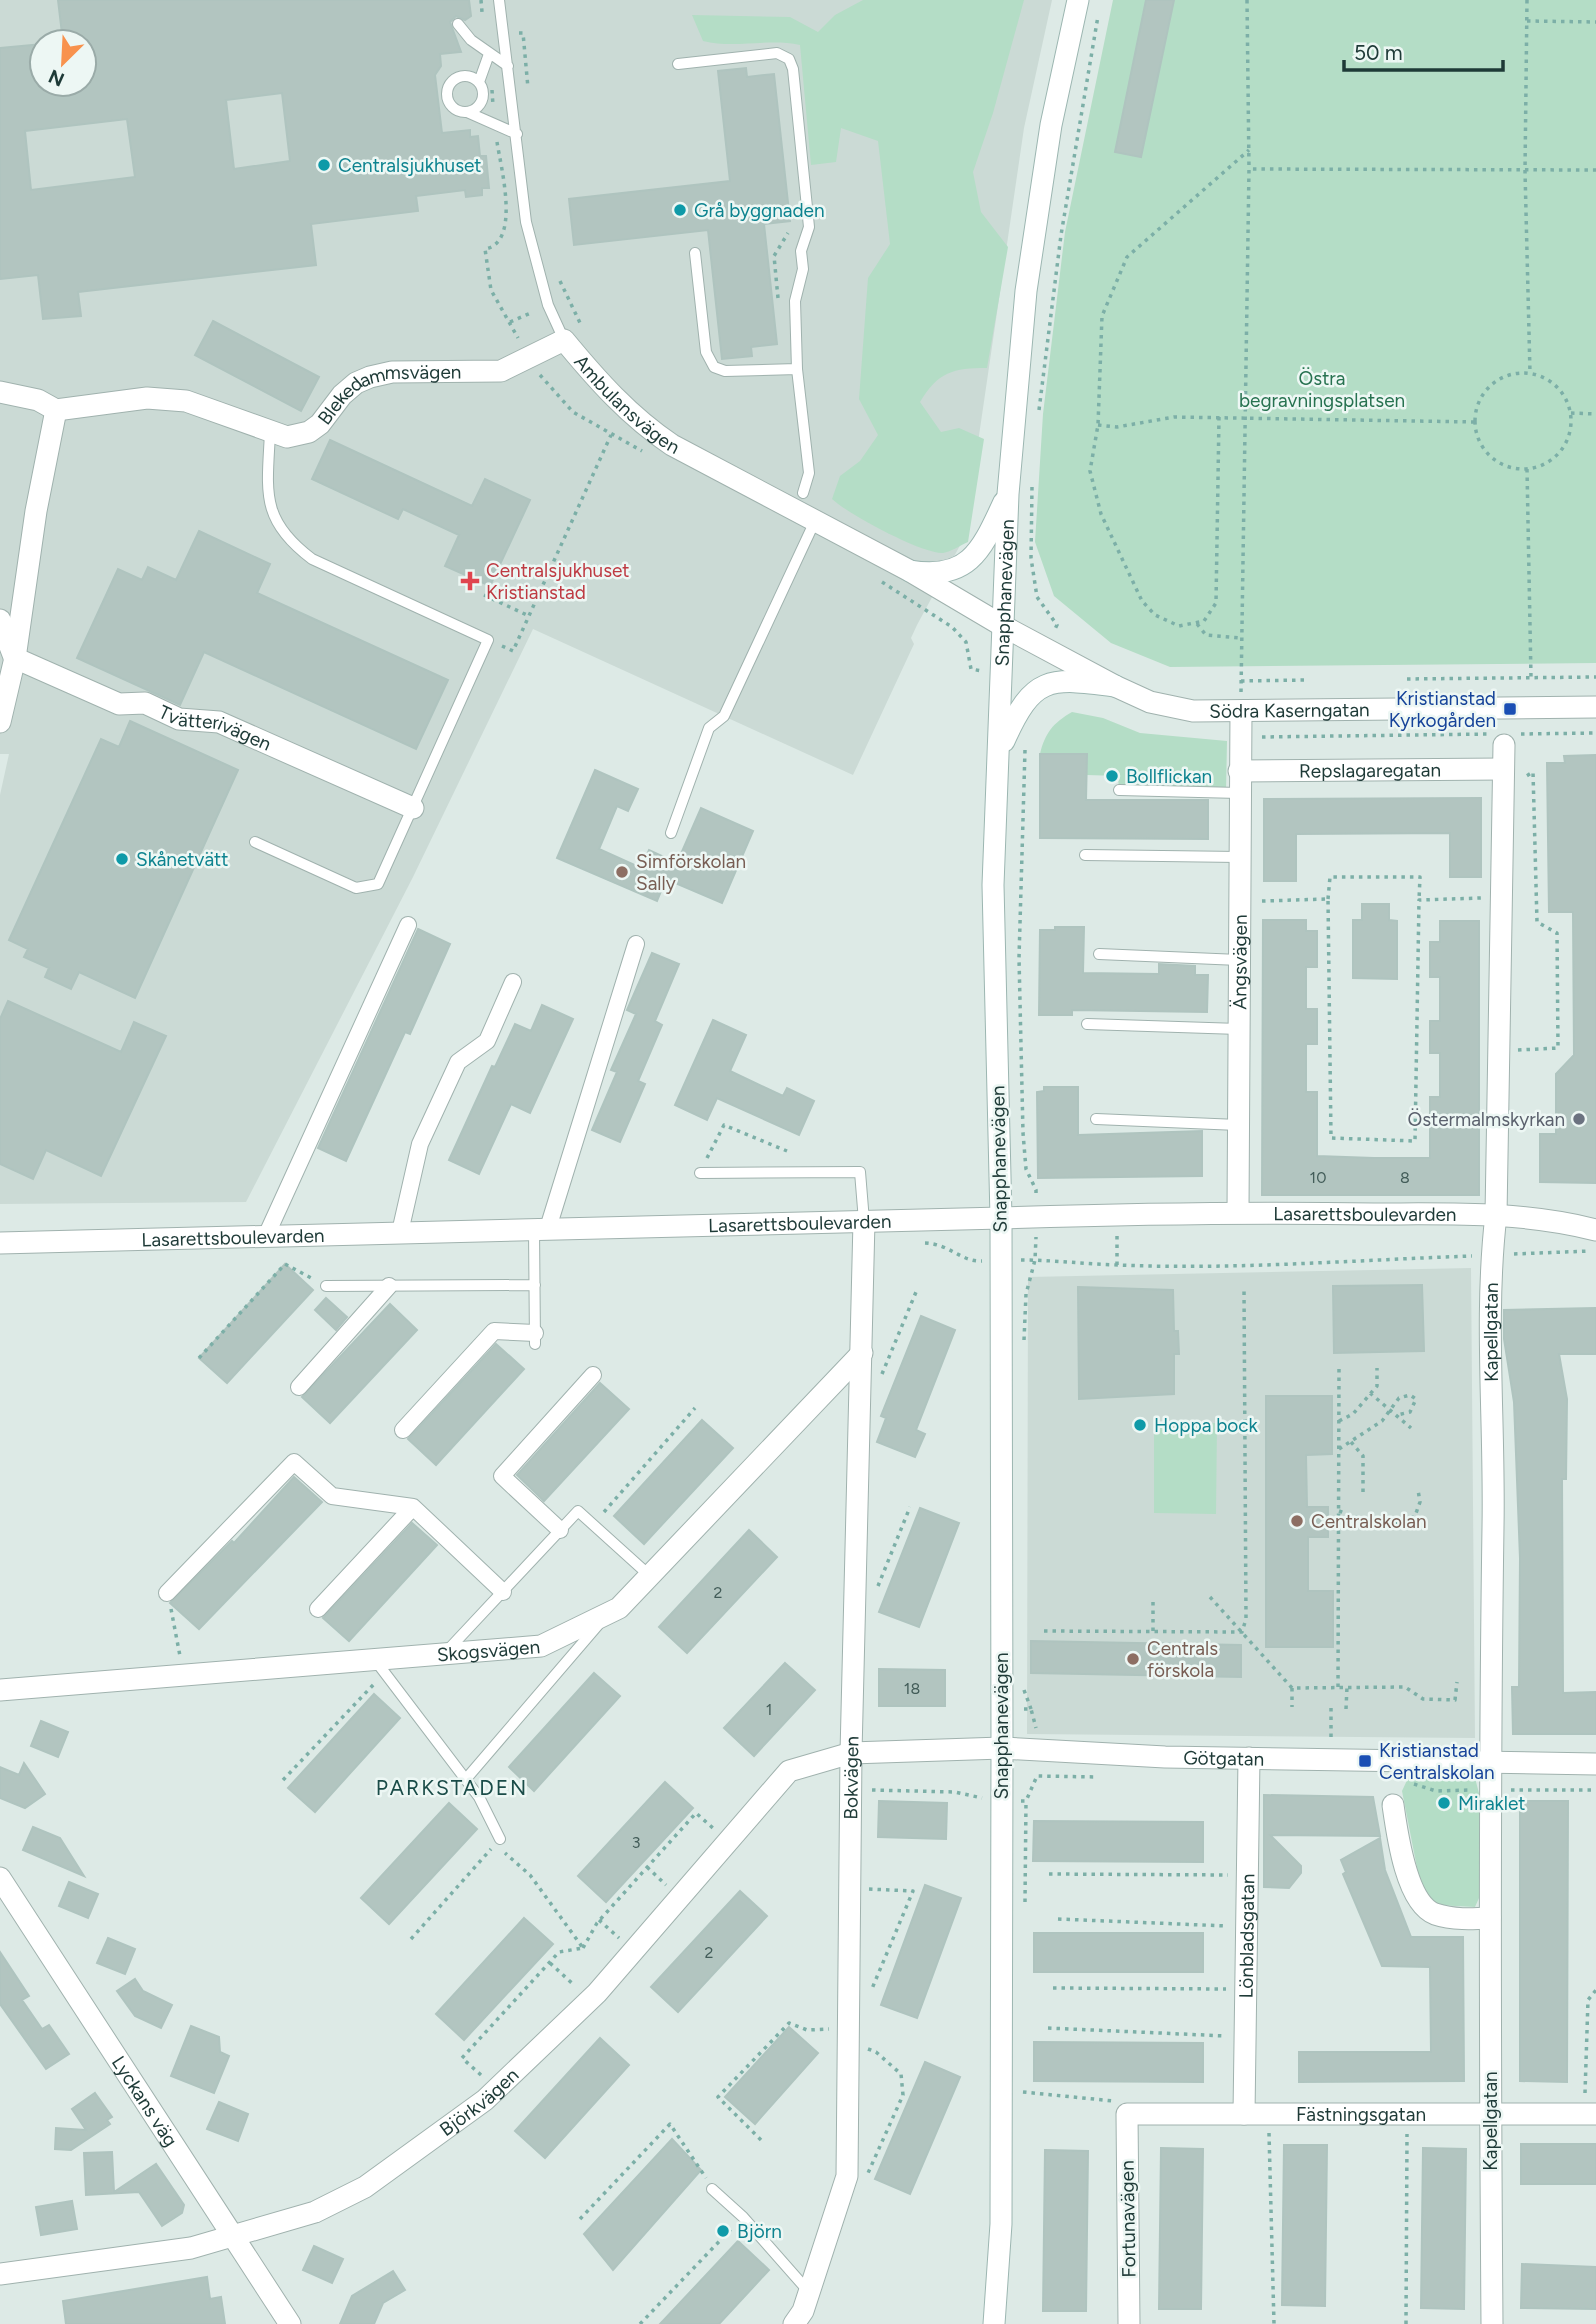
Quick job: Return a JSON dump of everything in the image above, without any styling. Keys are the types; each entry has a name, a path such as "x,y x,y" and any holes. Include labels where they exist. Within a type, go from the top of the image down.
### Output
{"street":[{"name":"Snapphanevägen","path":"994,2324 1001,2224 1002,1748 1001,1218 993,885 1008,494 1026,291 1051,125 1078,0"},
{"name":"Blekedammsvägen","path":"56,411 147,398 186,401 286,437 309,432 320,424 342,395 356,383 370,377 392,372 486,373 530,360 564,340"},
{"name":"Ambulansvägen","path":"564,340 605,390 645,427 672,445 910,571 1003,626"},
{"path":"0,392 38,400 56,411 36,511 15,658 0,722"},
{"path":"910,571 944,573 967,563 982,550 1008,494"},
{"path":"0,620 15,658"},
{"name":"Södra Kaserngatan","path":"1003,626 1150,702 1193,711 1596,707"},
{"name":"Tvätterivägen","path":"15,658 119,704 145,703 179,719 219,722 413,808"},
{"path":"998,752 1023,701 1038,688 1058,681 1115,686"},
{"name":"Ängsvägen","path":"1238,1212 1241,711"},
{"name":"Kapellgatan","path":"1492,2324 1492,1255 1496,1215 1504,744"},
{"name":"Repslagaregatan","path":"1239,771 1503,779"},
{"path":"266,1236 408,925"},
{"path":"541,1229 636,944"},
{"path":"400,1232 420,1144 457,1062 487,1041 513,982"},
{"name":"Lasarettsboulevarden","path":"0,1244 1238,1212 1496,1215 1557,1220 1596,1230"},
{"name":"Bokvägen","path":"794,2324 803,2311 847,2176 851,1753 864,1221"},
{"path":"299,1387 389,1286"},
{"path":"402,1430 494,1331 535,1338"},
{"name":"Skogsvägen","path":"0,1690 184,1675 380,1666 444,1654 541,1646 619,1608 862,1353"},
{"path":"560,1530 502,1476 593,1375"},
{"path":"167,1593 294,1462 332,1496 413,1507 503,1592"},
{"path":"318,1609 413,1507"},
{"name":"Götgatan","path":"851,1753 1002,1748 1249,1758 1596,1764"},
{"name":"Björkvägen","path":"0,2274 191,2248 314,2212 365,2187 496,2089 590,1999 789,1771 851,1753"},
{"name":"Lönbladsgatan","path":"1244,2114 1249,1758"},
{"path":"1393,1805 1398,1837 1417,1900 1433,1914 1458,1919 1490,1918"},
{"name":"Lyckans väg","path":"0,1878 290,2324"},
{"name":"Fästningsgatan","path":"1127,2114 1590,2114"},
{"name":"Fortunavägen","path":"1127,2114 1129,2324"}],"lane":[{"name":"Ambulansvägen","path":"499,0 526,222 548,305 564,340"},
{"path":"458,24 471,40 508,66"},
{"path":"678,64 777,53 789,59 793,69 809,227 801,251 803,270 794,301 797,369 808,472 803,493"},
{"path":"479,82 489,54"},
{"path":"467,112 481,102 482,87 468,76 459,77 450,85 448,99 451,105 517,134"},
{"path":"695,253 706,352 713,367 725,371 797,369"},
{"path":"255,842 356,888 378,884 488,640 312,559 296,547 282,533 267,494 270,433"},
{"path":"671,833 709,728 724,716 814,521"},
{"path":"1119,790 1239,793"},
{"path":"1085,855 1239,858"},
{"path":"1099,954 1239,960"},
{"path":"1087,1024 1238,1029"},
{"path":"1096,1119 1238,1125"},
{"path":"700,1173 860,1172 864,1221"},
{"path":"535,1338 535,1285 541,1229"},
{"path":"326,1286 535,1285"},
{"path":"444,1654 578,1511 650,1576"},
{"path":"466,1779 608,1613"},
{"path":"380,1666 479,1797 498,1842"},
{"path":"712,2189 743,2217 809,2292"}],"path":[{"path":"481,0 486,36 523,33 528,90"},
{"path":"1241,711 1249,169 1247,0"},
{"path":"1527,0 1525,171 1530,373"},
{"path":"1037,423 1061,235 1099,13"},
{"path":"1527,21 1596,22"},
{"path":"489,54 494,123 507,223 500,241 494,248 485,249 491,290 530,360 562,402 588,423 648,455"},
{"path":"1219,417 1216,603 1210,615 1197,624 1179,626 1168,622 1142,601 1101,514 1090,471 1098,425 1102,316 1127,257 1249,150"},
{"path":"1249,169 1596,170"},
{"path":"779,306 775,256 791,229"},
{"path":"557,276 581,326"},
{"path":"1530,373 1557,386 1566,398 1571,413 1570,433 1562,451 1546,464 1527,470 1504,465 1485,451 1477,437 1475,422 1481,398 1498,380 1513,374 1530,373"},
{"path":"1571,413 1596,414"},
{"path":"1098,425 1117,427 1174,417 1246,416 1475,422"},
{"path":"488,640 513,651 611,435"},
{"path":"1527,470 1531,678"},
{"path":"1032,477 1031,558 1037,597 1057,625 1043,647"},
{"path":"873,578 952,627 966,642 971,670 1002,673"},
{"path":"484,595 529,616"},
{"path":"1197,624 1206,635 1241,638"},
{"path":"1407,678 1596,677"},
{"path":"1241,681 1307,680"},
{"path":"1499,1050 1558,1048 1557,933 1537,922 1533,772 1503,779"},
{"path":"1330,877 1420,877 1415,1141 1331,1138 1328,899 1330,877"},
{"path":"1419,900 1500,898"},
{"path":"1238,902 1328,899"},
{"path":"700,1173 724,1125 787,1151"},
{"path":"1117,1265 1118,1215"},
{"path":"1000,1260 1065,1259 1117,1265 1596,1252"},
{"path":"199,1358 285,1264 326,1286"},
{"path":"1242,1632 1246,1619 1244,1289"},
{"path":"886,1366 916,1292"},
{"path":"1338,1687 1339,1368"},
{"path":"1339,1421 1353,1414 1377,1386 1377,1368"},
{"path":"1370,1393 1410,1428"},
{"path":"1339,1449 1382,1421 1399,1398 1410,1395 1416,1399 1410,1412 1397,1415"},
{"path":"593,1524 695,1408"},
{"path":"1351,1442 1363,1456 1363,1492"},
{"path":"1339,1511 1385,1528 1415,1516 1420,1502 1418,1490"},
{"path":"874,1595 910,1507"},
{"path":"167,1593 184,1675"},
{"path":"1210,1597 1292,1688 1292,1707"},
{"path":"1153,1599 1153,1632"},
{"path":"1044,1631 1242,1632"},
{"path":"283,1780 380,1666"},
{"path":"1292,1688 1405,1687 1423,1699 1455,1700 1457,1682"},
{"path":"1346,1709 1347,1687"},
{"path":"1331,1708 1331,1742"},
{"path":"851,1790 955,1792 1002,1802 1026,1801 1037,1776 1102,1777"},
{"path":"1407,1782 1436,1791 1596,1790"},
{"path":"583,1948 597,1923 696,1813"},
{"path":"411,1939 498,1842 530,1875 583,1948"},
{"path":"1049,1874 1247,1875"},
{"path":"849,1888 913,1891 870,1993"},
{"path":"1058,1919 1247,1927"},
{"path":"496,2089 462,2058 559,1952 583,1948"},
{"path":"550,1963 590,1999"},
{"path":"1053,1988 1246,1989"},
{"path":"1590,2114 1588,2000 1596,1990"},
{"path":"761,2140 718,2097 789,2023 807,2030 848,2036 876,2052 901,2074 903,2095 870,2173 847,2176"},
{"path":"1048,2028 1245,2037"},
{"path":"1021,2092 1116,2102 1127,2114"},
{"path":"1269,2114 1274,2324"},
{"path":"1406,2324 1408,2115"},
{"path":"580,2219 670,2123 692,2153 712,2189"},
{"path":"640,2324 743,2217"}],"shaded area":[{"name":"Centralsjukhuset Kristianstad","path":"0,0 1052,0 1024,128 964,538 917,625 911,638 914,644 853,775 533,629 413,877 246,1202 0,1204 0,795 9,754 0,754"},
{"path":"1471,1268 1475,1738 1027,1734 1028,1277"}],"green space":[{"path":"863,0 1024,0 993,113 973,172 981,212 1008,247 987,368 965,369 940,378 920,402 941,432 959,428 984,439 968,542 943,553 919,547 886,532 832,499 840,476 860,461 878,435 859,399 868,278 890,244 878,141 841,128 836,162 811,165 800,45 703,41 692,15 790,17 818,32 835,15"},
{"name":"Östra begravningsplatsen","path":"1113,0 1596,0 1596,663 1170,667 1111,643 1054,596 1035,542 1043,414 1065,232"},
{"path":"1072,712 1103,718 1140,733 1227,741 1226,792 1119,790 1118,776 1087,775 1086,754 1040,754 1051,729"},
{"path":"1154,1423 1217,1423 1216,1514 1154,1513"},
{"path":"1417,1771 1463,1772 1475,1778 1480,1797 1479,1898 1475,1907 1436,1905 1420,1883 1402,1791 1409,1776"}],"building":[{"name":"Centralsjukhuset","path":"58,0 469,0 471,16 465,20 456,16 450,22 461,52 440,54 441,66 435,75 442,133 470,130 470,137 478,136 480,156 486,156 489,188 482,188 482,195 466,197 465,190 416,196 418,211 311,224 316,265 78,292 81,316 43,319 38,275 0,279 0,48 28,45 28,98 98,98 98,28 61,28","holes":["282,93 290,161 234,169 226,100","127,119 135,177 31,190 25,131"]},
{"path":"1146,0 1174,0 1141,157 1115,152"},
{"name":"Grå byggnaden","path":"746,68 747,77 774,74 790,221 764,224 777,344 751,347 752,356 722,359 708,230 574,245 569,199 730,181 718,71"},
{"path":"213,321 319,377 301,411 195,355"},
{"path":"330,440 472,506 485,479 530,500 490,586 445,566 459,535 403,509 398,519 312,479"},
{"path":"199,531 270,564 257,593 448,680 416,749 204,652 180,705 77,658 118,569 142,580 148,567 176,580"},
{"name":"Skånetvätt","path":"130,721 238,770 135,998 79,972 71,989 45,977 49,968 24,957 28,949 9,940 101,739 119,747"},
{"path":"1040,754 1087,754 1086,800 1208,800 1208,839 1040,838"},
{"path":"1596,755 1596,1183 1540,1182 1540,1134 1556,1134 1556,1074 1574,1055 1573,912 1549,912 1547,763 1565,763 1564,756"},
{"path":"595,770 638,789 628,811 617,806 599,849 641,868 649,850 677,863 701,808 753,831 722,903 666,879 657,901 557,858"},
{"path":"1481,798 1481,877 1450,877 1450,833 1296,834 1296,881 1264,881 1264,799"},
{"path":"1362,904 1389,904 1389,920 1397,921 1397,979 1353,978 1353,920 1362,920"},
{"path":"1263,920 1306,920 1306,931 1317,931 1317,967 1306,967 1306,1009 1317,1009 1317,1044 1306,1044 1306,1092 1317,1092 1317,1156 1374,1158 1430,1158 1430,1097 1440,1097 1440,1053 1430,1053 1430,1021 1440,1021 1440,977 1430,977 1430,942 1440,942 1440,921 1479,921 1479,1195 1262,1195"},
{"path":"1055,927 1084,927 1083,973 1159,974 1159,964 1195,966 1195,975 1208,975 1207,1012 1072,1010 1072,1015 1039,1015 1040,930 1055,930"},
{"path":"418,929 450,944 410,1034 405,1032 346,1161 318,1148"},
{"path":"652,953 679,964 655,1021 662,1025 638,1081 645,1084 620,1142 592,1130 617,1072 611,1070 636,1014 627,1010"},
{"path":"8,1001 121,1052 134,1022 166,1036 101,1176 46,1150 33,1179 0,1164 0,1019"},
{"path":"542,1005 573,1019 530,1113 511,1104 479,1174 449,1160 492,1066 495,1067 515,1024 531,1031"},
{"path":"713,1020 746,1035 730,1071 783,1096 787,1088 814,1101 799,1135 717,1098 707,1120 675,1105"},
{"path":"1044,1087 1078,1087 1078,1135 1202,1131 1202,1176 1038,1178 1037,1092 1044,1091"},
{"path":"285,1264 313,1290 227,1383 199,1358"},
{"path":"1422,1285 1424,1351 1334,1353 1333,1286"},
{"path":"1078,1287 1173,1290 1174,1331 1178,1331 1179,1354 1174,1354 1174,1394 1079,1399"},
{"path":"326,1298 347,1317 336,1330 315,1310"},
{"path":"390,1304 417,1330 330,1423 302,1397"},
{"path":"1596,1308 1596,1354 1559,1354 1567,1399 1566,1479 1562,1479 1563,1693 1596,1692 1596,1734 1513,1734 1512,1687 1519,1687 1520,1558 1514,1402 1504,1339 1504,1310"},
{"path":"921,1316 955,1330 916,1430 925,1434 915,1457 877,1442 886,1418 881,1416"},
{"path":"496,1344 524,1369 436,1465 408,1439"},
{"path":"600,1383 629,1409 544,1501 517,1475"},
{"path":"1266,1396 1332,1396 1332,1454 1306,1455 1307,1507 1328,1507 1328,1537 1308,1537 1308,1591 1333,1591 1333,1647 1266,1647"},
{"path":"702,1420 733,1448 644,1544 614,1516"},
{"path":"294,1477 322,1502 199,1629 170,1603 232,1541 234,1543"},
{"path":"920,1508 959,1523 919,1627 879,1612"},
{"path":"412,1523 437,1545 349,1641 323,1618"},
{"path":"749,1530 777,1557 687,1653 659,1627"},
{"path":"1031,1641 1241,1645 1241,1677 1031,1673"},
{"path":"785,1663 815,1690 754,1756 724,1728"},
{"path":"879,1669 945,1670 945,1706 879,1706"},
{"path":"594,1673 620,1696 534,1791 509,1767"},
{"path":"374,1694 400,1718 315,1812 288,1788"},
{"path":"41,1721 68,1732 58,1757 31,1746"},
{"path":"24,1763 45,1794 25,1808 0,1798 0,1767 19,1775"},
{"path":"665,1782 693,1808 606,1902 578,1876"},
{"path":"1264,1795 1373,1797 1380,1836 1270,1835 1301,1866 1301,1873 1289,1888 1264,1887"},
{"path":"879,1801 947,1803 946,1839 878,1837"},
{"path":"1520,1801 1568,1801 1567,2082 1520,2081"},
{"path":"449,1803 477,1829 389,1924 361,1898"},
{"path":"1034,1821 1203,1822 1203,1862 1033,1861"},
{"path":"33,1827 60,1838 84,1876 23,1850"},
{"path":"1380,1838 1385,1870 1411,1937 1463,1937 1464,2081 1299,2082 1299,2052 1431,2052 1430,1967 1382,1966 1343,1874 1346,1872 1341,1860"},
{"path":"69,1882 98,1894 88,1918 59,1906"},
{"path":"925,1885 961,1898 917,2018 881,2005"},
{"path":"740,1891 767,1916 678,2012 651,1987"},
{"path":"524,1918 553,1944 464,2040 436,2014"},
{"path":"1034,1933 1203,1933 1203,1972 1034,1972"},
{"path":"108,1938 135,1949 125,1974 97,1963"},
{"path":"0,1952 29,1996 22,2000 42,2029 49,2025 69,2054 46,2069 0,2004"},
{"path":"135,1979 143,1991 172,2005 161,2028 135,2016 117,1991"},
{"path":"191,2026 219,2037 220,2052 229,2056 214,2093 171,2076"},
{"path":"789,2027 818,2053 755,2124 725,2097"},
{"path":"600,2038 629,2065 545,2158 515,2131"},
{"path":"1034,2042 1203,2043 1203,2082 1034,2081"},
{"path":"925,2062 960,2077 910,2194 875,2179"},
{"path":"95,2093 112,2117 107,2120 110,2124 71,2150 55,2149 56,2128 86,2130 72,2109"},
{"path":"219,2102 248,2114 238,2141 207,2129"},
{"path":"672,2139 701,2170 613,2270 584,2234"},
{"path":"1521,2144 1596,2144 1596,2184 1521,2184"},
{"path":"1284,2145 1327,2145 1325,2306 1282,2305"},
{"path":"1161,2148 1203,2149 1201,2309 1159,2309"},
{"path":"1423,2148 1466,2149 1464,2309 1421,2308"},
{"path":"1045,2150 1088,2151 1086,2311 1043,2311"},
{"path":"112,2152 114,2192 156,2164 184,2205 182,2213 162,2226 139,2192 86,2195 84,2153"},
{"path":"72,2201 77,2229 41,2235 36,2207"},
{"path":"738,2241 769,2270 719,2324 660,2324"},
{"path":"314,2246 343,2259 332,2283 303,2270"},
{"path":"1522,2264 1596,2267 1596,2309 1521,2308"},
{"path":"393,2271 405,2290 383,2303 374,2324 340,2324 352,2296"},
{"path":"207,2277 210,2299 221,2297 225,2324 66,2324 63,2301"}],"place":[{"name":"Centralsjukhuset","path":"324,165"},
{"name":"Grå byggnaden","path":"680,210"},
{"name":"Centralsjukhuset Kristianstad","path":"470,581"},
{"name":"Kristianstad Kyrkogården","path":"1510,709"},
{"name":"Bollflickan","path":"1112,776"},
{"name":"Skånetvätt","path":"122,859"},
{"name":"Simförskolan Sally","path":"622,872"},
{"name":"Östermalmskyrkan","path":"1579,1119"},
{"name":"Hoppa bock","path":"1140,1425"},
{"name":"Centralskolan","path":"1297,1521"},
{"name":"Centrals förskola","path":"1133,1659"},
{"name":"Kristianstad Centralskolan","path":"1365,1761"},
{"name":"Miraklet","path":"1444,1803"},
{"name":"Björn","path":"723,2231"}],"district":[{"name":"PARKSTADEN","path":"452,1787"}]}
